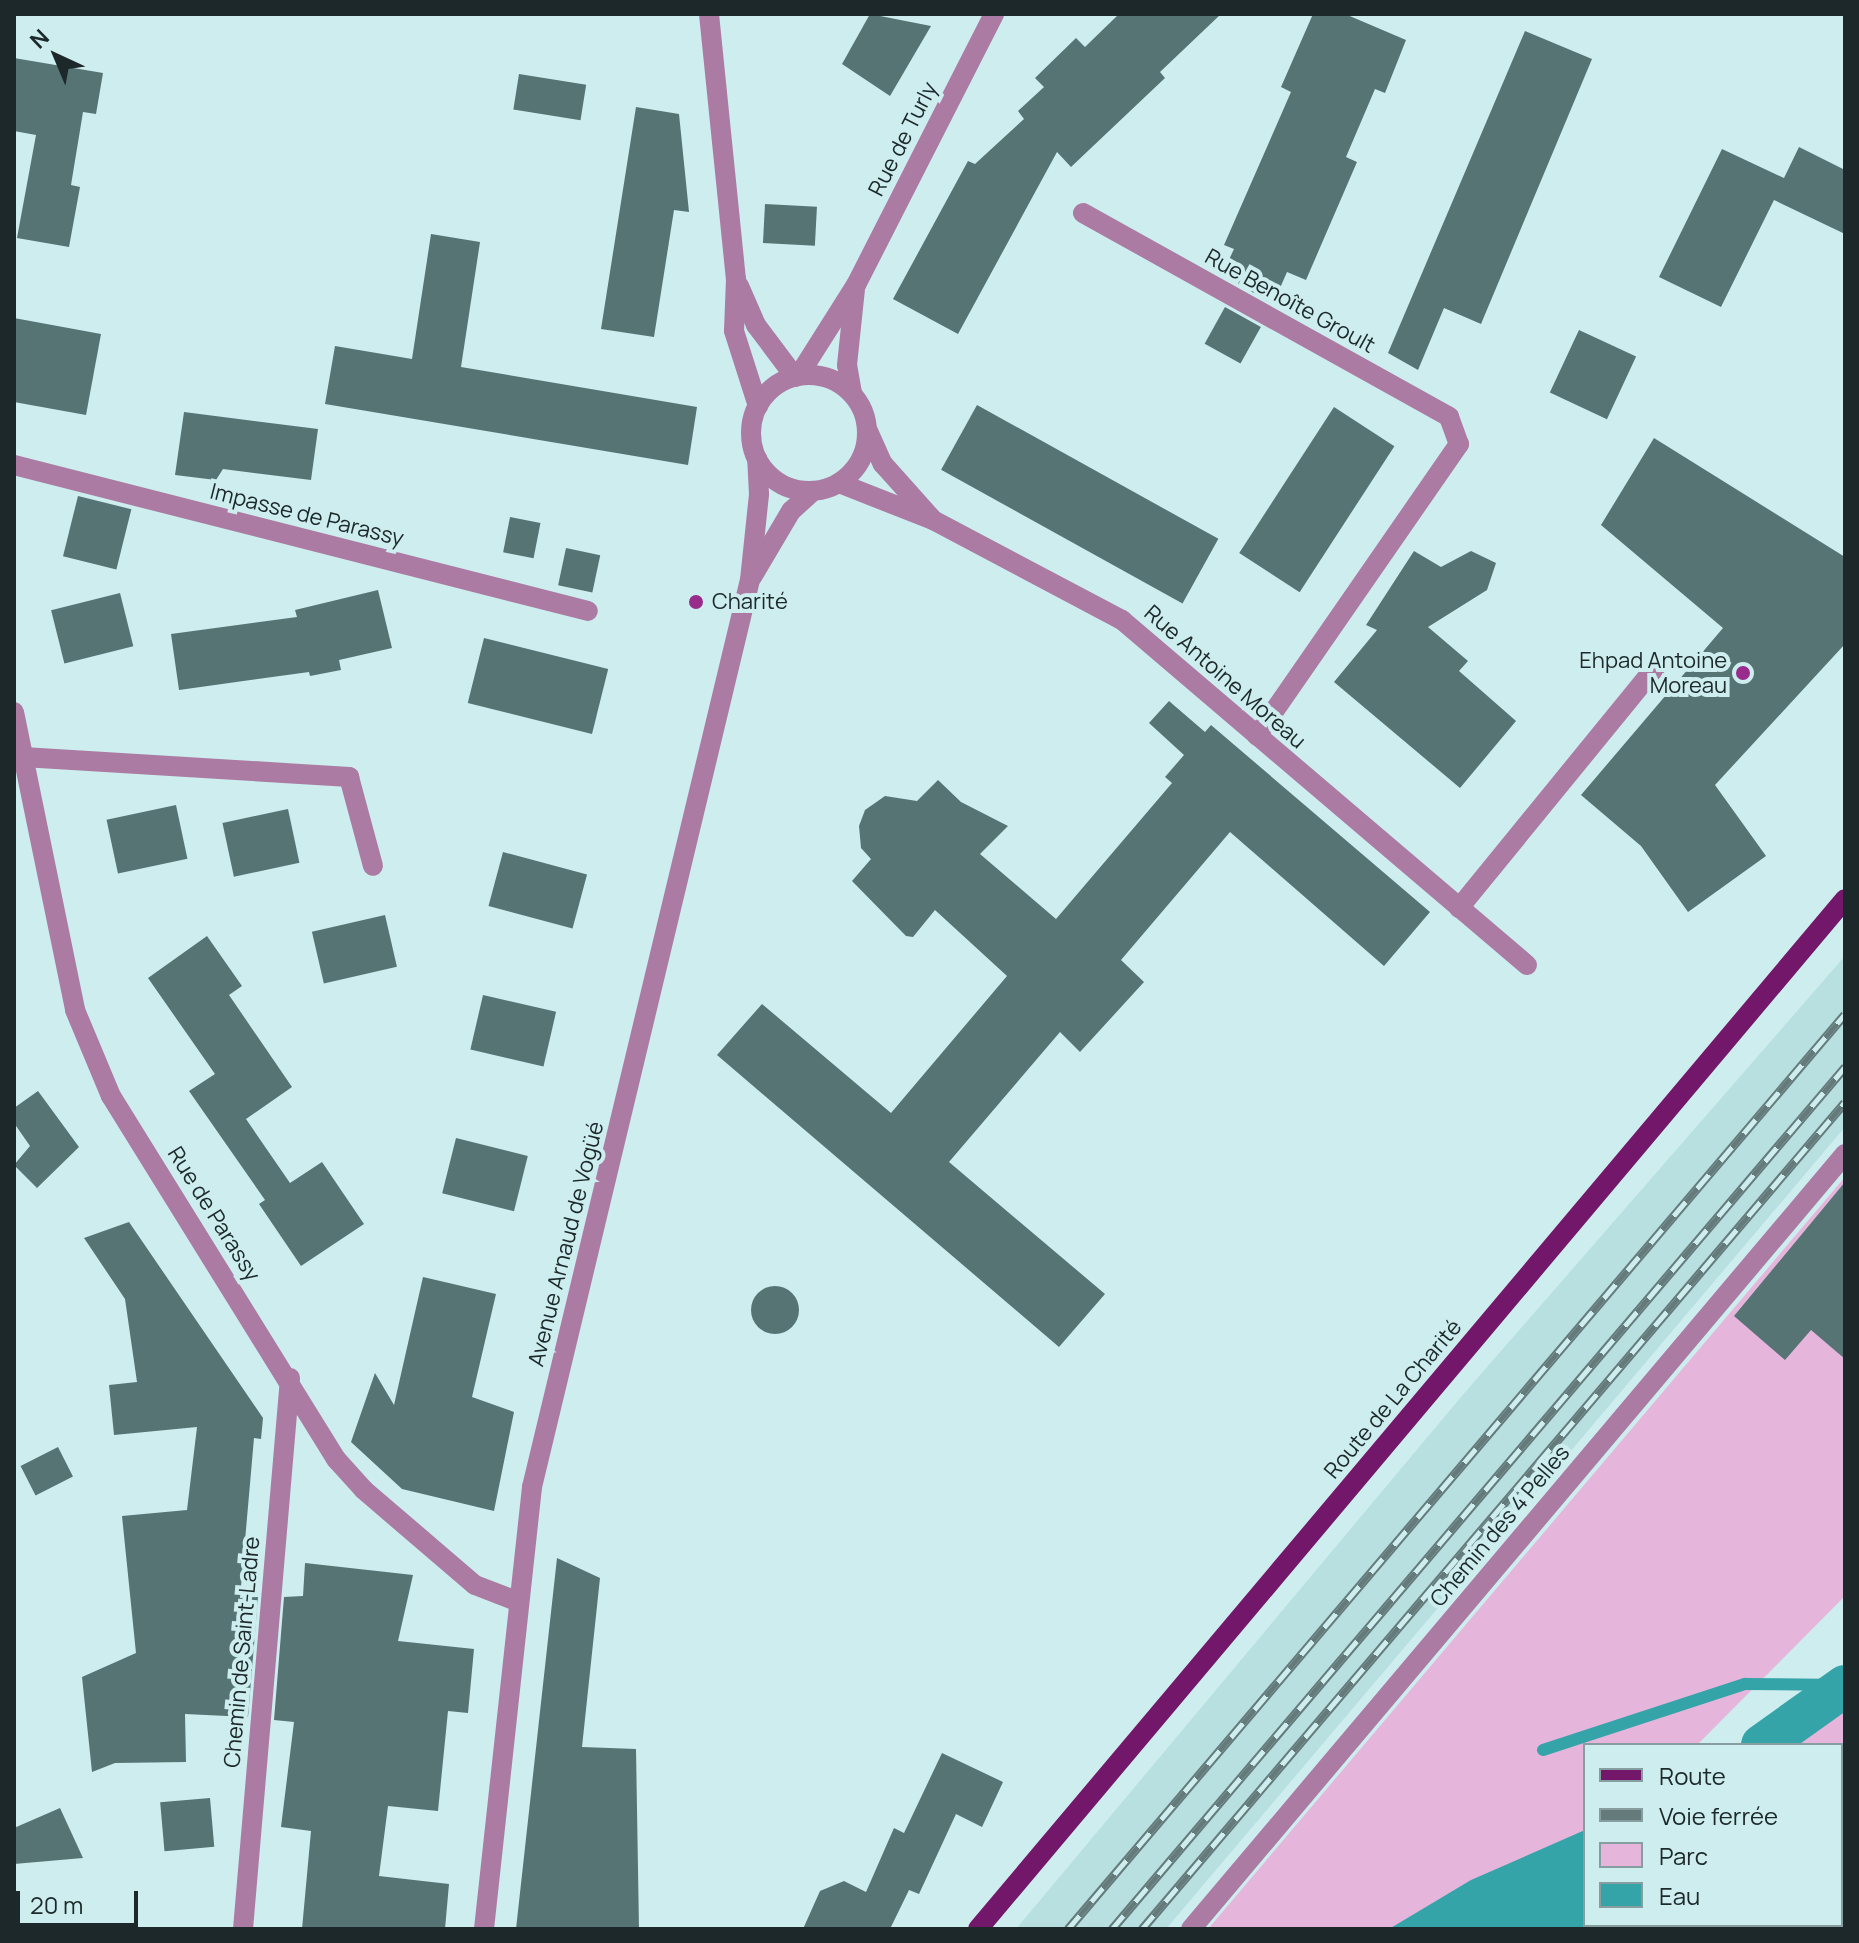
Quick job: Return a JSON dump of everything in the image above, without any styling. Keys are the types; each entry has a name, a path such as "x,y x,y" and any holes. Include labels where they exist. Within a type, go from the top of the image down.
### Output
{"main road":[{"name":"Route de La Charité","path":"978,1929 1845,899"}],"street":[{"name":"Avenue Arnaud de Vogüé","path":"484,1929 532,1487 750,580 759,494 757,459 751,432 758,406 734,331 736,279 709,14"},
{"name":"Rue de Turly","path":"797,376 856,285 994,14"},
{"name":"Rue Benoîte Groult","path":"1083,213 1449,417 1459,444 1257,736"},
{"name":"Avenue Arnaud de Vogüé","path":"736,279 756,325 797,376"},
{"name":"Rue de Turly","path":"852,393 847,365 856,285"},
{"path":"758,406 780,382 797,376 827,378 852,393 868,431 855,470 839,483"},
{"name":"Rue Antoine Moreau","path":"868,431 883,464 933,520"},
{"path":"757,459 771,477 791,488 813,491"},
{"name":"Impasse de Parassy","path":"14,465 588,611"},
{"name":"Avenue Arnaud de Vogüé","path":"750,580 791,511 813,491 839,483"},
{"name":"Rue Antoine Moreau","path":"839,483 933,520 1122,620 1527,965"},
{"path":"1459,908 1659,663"},
{"name":"Rue de Parassy","path":"14,712 75,1010 111,1096 290,1378 336,1459 364,1490 475,1585 519,1602"},
{"path":"23,757 349,777 373,866"},
{"name":"Chemin des 4 Pelles","path":"1191,1929 1845,1154"},
{"name":"Chemin de Saint-Ladre","path":"243,1929 290,1378"}],"shaded area":[{"path":"1845,956 1845,1127 1166,1929 1016,1929 1461,1397"}],"green space":[{"path":"1845,1177 1845,1596 1699,1743 1583,1743 1583,1927 1843,1927 1843,1743 1749,1743 1845,1667 1845,1929 1208,1929"}],"water":[{"path":"1845,1764 1845,1929 1389,1929 1471,1880 1583,1831 1583,1927 1843,1927"}],"building":[{"path":"870,14 931,26 890,96 842,64"},
{"path":"1119,14 1221,14 1160,72 1165,78 1071,167 1057,152 958,334 893,299 968,161 975,164 1024,119 1018,111 1044,87 1035,78 1076,38 1085,47"},
{"path":"1313,14 1345,14 1406,40 1385,93 1375,89 1346,157 1357,162 1306,280 1287,272 1273,304 1238,284 1243,273 1227,264 1234,249 1224,245 1291,92 1281,87"},
{"path":"1525,31 1592,59 1481,324 1444,308 1418,370 1388,353"},
{"path":"14,58 103,73 96,114 83,112 71,185 80,187 69,247 17,238 36,135 14,131"},
{"path":"519,74 586,85 581,120 513,110"},
{"path":"636,107 679,114 689,212 674,210 654,337 601,329"},
{"path":"1799,147 1845,170 1845,234 1774,200 1721,307 1659,277 1722,149 1784,178"},
{"path":"765,204 817,207 815,246 763,243"},
{"path":"431,234 480,242 461,367 697,407 688,465 325,404 335,346 412,359"},
{"path":"1225,307 1261,327 1240,364 1205,344"},
{"path":"14,318 101,334 86,415 14,402"},
{"path":"1579,330 1636,357 1607,419 1550,393"},
{"path":"977,405 1218,539 1183,604 941,470"},
{"path":"1334,407 1394,446 1300,592 1239,553"},
{"path":"184,412 318,429 311,480 223,469 216,480 175,475"},
{"name":"Ehpad Antoine Moreau","path":"1654,438 1845,557 1845,644 1715,785 1766,856 1688,912 1641,846 1581,795 1723,628 1601,525"},
{"path":"78,496 131,509 116,569 63,556"},
{"path":"510,517 540,523 534,558 503,552"},
{"path":"566,548 600,555 592,592 558,585"},
{"path":"1414,551 1441,567 1471,551 1496,563 1487,590 1428,627 1468,661 1459,671 1516,721 1460,788 1334,682 1377,630 1366,625"},
{"path":"378,590 392,648 339,660 341,670 179,690 171,634 297,617 295,610"},
{"path":"120,593 133,646 64,664 51,610"},
{"path":"484,638 608,669 592,734 468,703"},
{"path":"1169,701 1205,732 1211,725 1430,912 1384,966 1230,832 1121,960 1144,982 1080,1052 1060,1032 949,1162 1105,1294 1059,1347 717,1055 762,1004 891,1113 1007,976 935,910 913,937 906,936 852,881 871,859 861,848 859,826 865,810 885,796 917,801 938,780 961,802 1008,826 980,854 1056,919 1172,783 1165,777 1184,755 1149,723"},
{"path":"176,805 187,859 118,874 107,820"},
{"path":"288,809 299,863 234,877 222,823"},
{"path":"503,852 587,875 573,929 489,906"},
{"path":"385,915 397,967 324,984 312,932"},
{"path":"207,936 242,986 229,995 292,1087 246,1119 290,1183 322,1162 364,1224 301,1266 259,1204 265,1200 189,1091 215,1074 148,978"},
{"path":"483,995 556,1012 543,1066 470,1050"},
{"path":"38,1091 79,1147 37,1188 14,1165 30,1146 14,1123 14,1108"},
{"path":"456,1138 528,1156 514,1211 442,1193"},
{"path":"1845,1182 1845,1359 1811,1330 1785,1360 1734,1316"},
{"path":"129,1222 263,1418 261,1439 254,1438 240,1598 258,1597 248,1717 185,1714 186,1762 115,1763 92,1772 82,1677 136,1653 122,1516 187,1510 197,1427 114,1435 109,1385 137,1382 125,1299 84,1238"},
{"path":"423,1277 496,1294 472,1397 514,1412 494,1511 402,1489 351,1442 375,1373 394,1405"},
{"path":"775,1286 792,1293 799,1310 792,1327 775,1334 758,1327 751,1310 758,1293"},
{"path":"58,1447 73,1476 36,1495 21,1466"},
{"path":"557,1558 600,1578 582,1747 636,1749 639,1929 516,1929"},
{"path":"305,1563 413,1575 398,1641 474,1649 468,1713 448,1711 438,1811 388,1806 379,1876 449,1884 445,1929 302,1929 311,1831 281,1827 294,1722 274,1720 284,1597 303,1596"},
{"path":"942,1753 1003,1782 982,1827 956,1814 919,1894 909,1890 890,1929 803,1929 820,1891 844,1881 866,1892 894,1828 904,1833"},
{"path":"210,1798 214,1847 164,1851 160,1802"},
{"path":"60,1808 83,1858 14,1864 14,1828"}],"waterway":[{"path":"1543,1750 1745,1684 1845,1685"},
{"path":"1765,1743 1845,1686"}],"railway":[{"path":"1068,1929 1845,1014"},
{"path":"1112,1929 1845,1067"},
{"path":"1142,1929 1845,1102"}],"place":[{"name":"Charité","path":"696,602"},
{"name":"Ehpad Antoine Moreau","path":"1743,673"}]}
